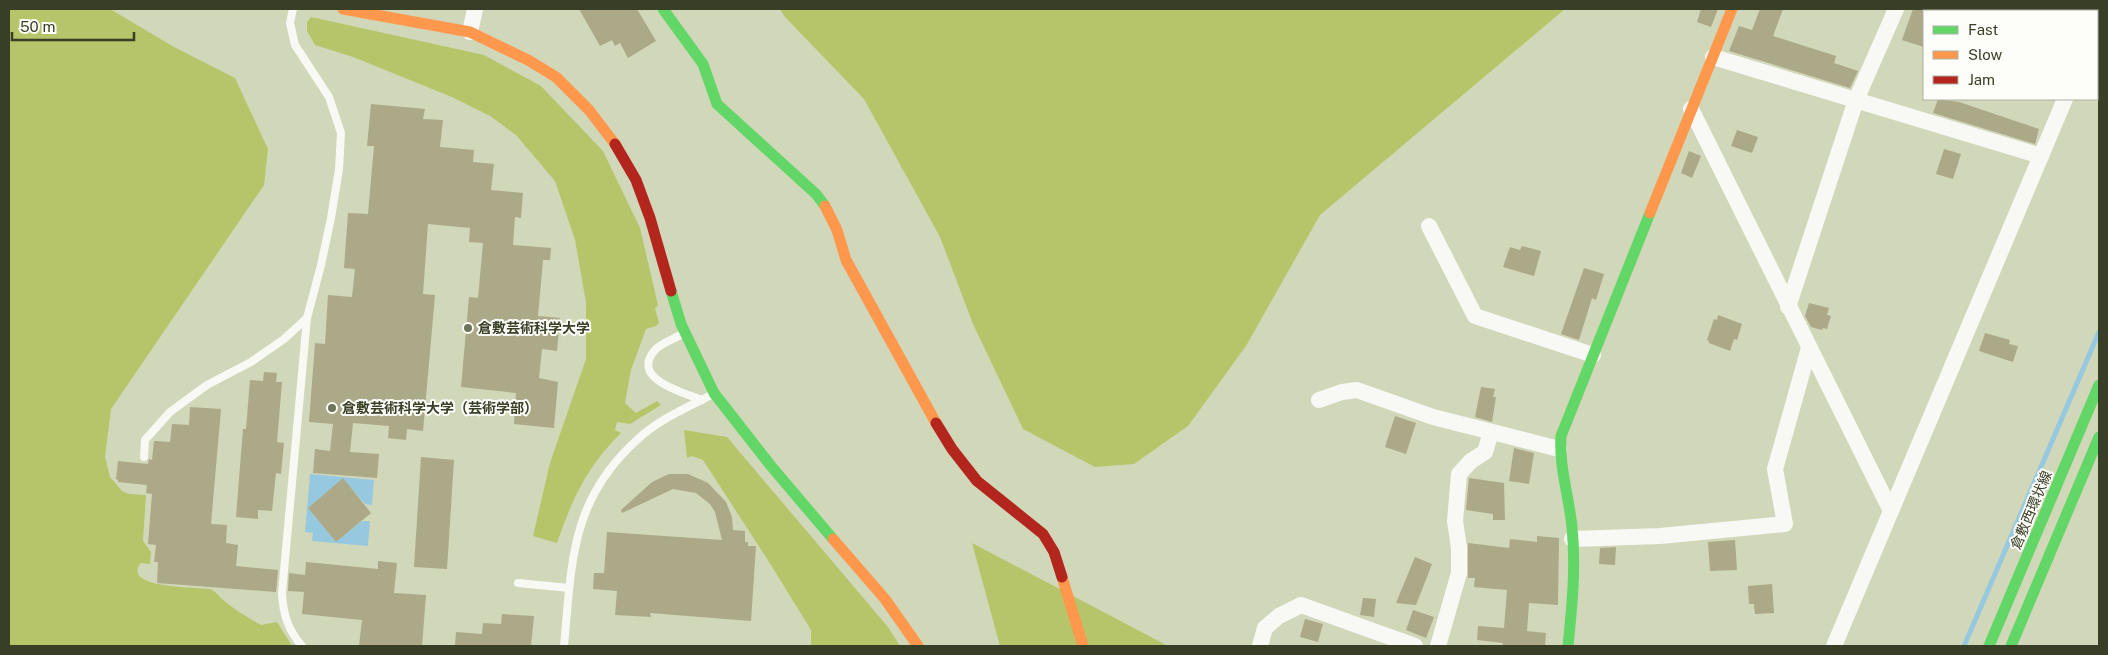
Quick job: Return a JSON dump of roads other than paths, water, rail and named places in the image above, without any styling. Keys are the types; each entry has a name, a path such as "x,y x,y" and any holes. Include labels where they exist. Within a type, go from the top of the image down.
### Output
{"street":[{"path":"343,9 470,32 528,60 556,78 589,110 615,144 636,180 650,218 680,324 714,394 771,466 885,599 918,646"},
{"path":"470,32 475,9"},
{"path":"663,9 703,64 717,104 816,194 828,210 837,230 846,260 924,403 952,449 977,481 1043,534 1054,552 1083,646"},
{"path":"1568,646 1574,592 1572,539 1559,449 1561,436 1732,9"},
{"path":"1788,307 1856,100 1896,9"},
{"path":"1713,57 2040,156"},
{"path":"1834,646 2065,100"},
{"path":"1691,110 1891,511"},
{"path":"1429,226 1475,316 1593,355"},
{"path":"1572,539 1660,536 1785,524 1775,470 1809,348"},
{"name":"倉敷西環状線","path":"1989,646 2099,385"},
{"path":"1318,400 1342,392 1357,390 1433,418 1559,449"},
{"path":"1438,646 1459,573 1459,548 1455,521 1459,474 1471,461 1485,452 1491,432"},
{"path":"2011,646 2099,437"},
{"path":"1260,646 1265,628 1279,616 1301,605 1415,646"}],"lane":[{"path":"293,9 290,23 295,45 329,97 341,133 339,169 331,218 307,318 282,593 283,613 293,637 302,646"},
{"path":"144,457 145,440 170,412 207,385 251,362 284,339 307,318"},
{"path":"684,332 656,350 650,358 650,370 657,381 702,400"},
{"path":"564,646 572,556 580,522 608,470 639,438 677,413 714,394"},
{"path":"518,583 569,588"}],"water":[{"path":"310,474 374,480 372,505 365,504 343,479 308,508 336,542 362,521 370,521 368,546 312,541 313,533 305,532"}],"waterway":[{"path":"1964,646 2099,332"}],"place":[{"name":"倉敷芸術科学大学","path":"468,328"},
{"name":"倉敷芸術科学大学（芸術学部）","path":"332,408"}]}
